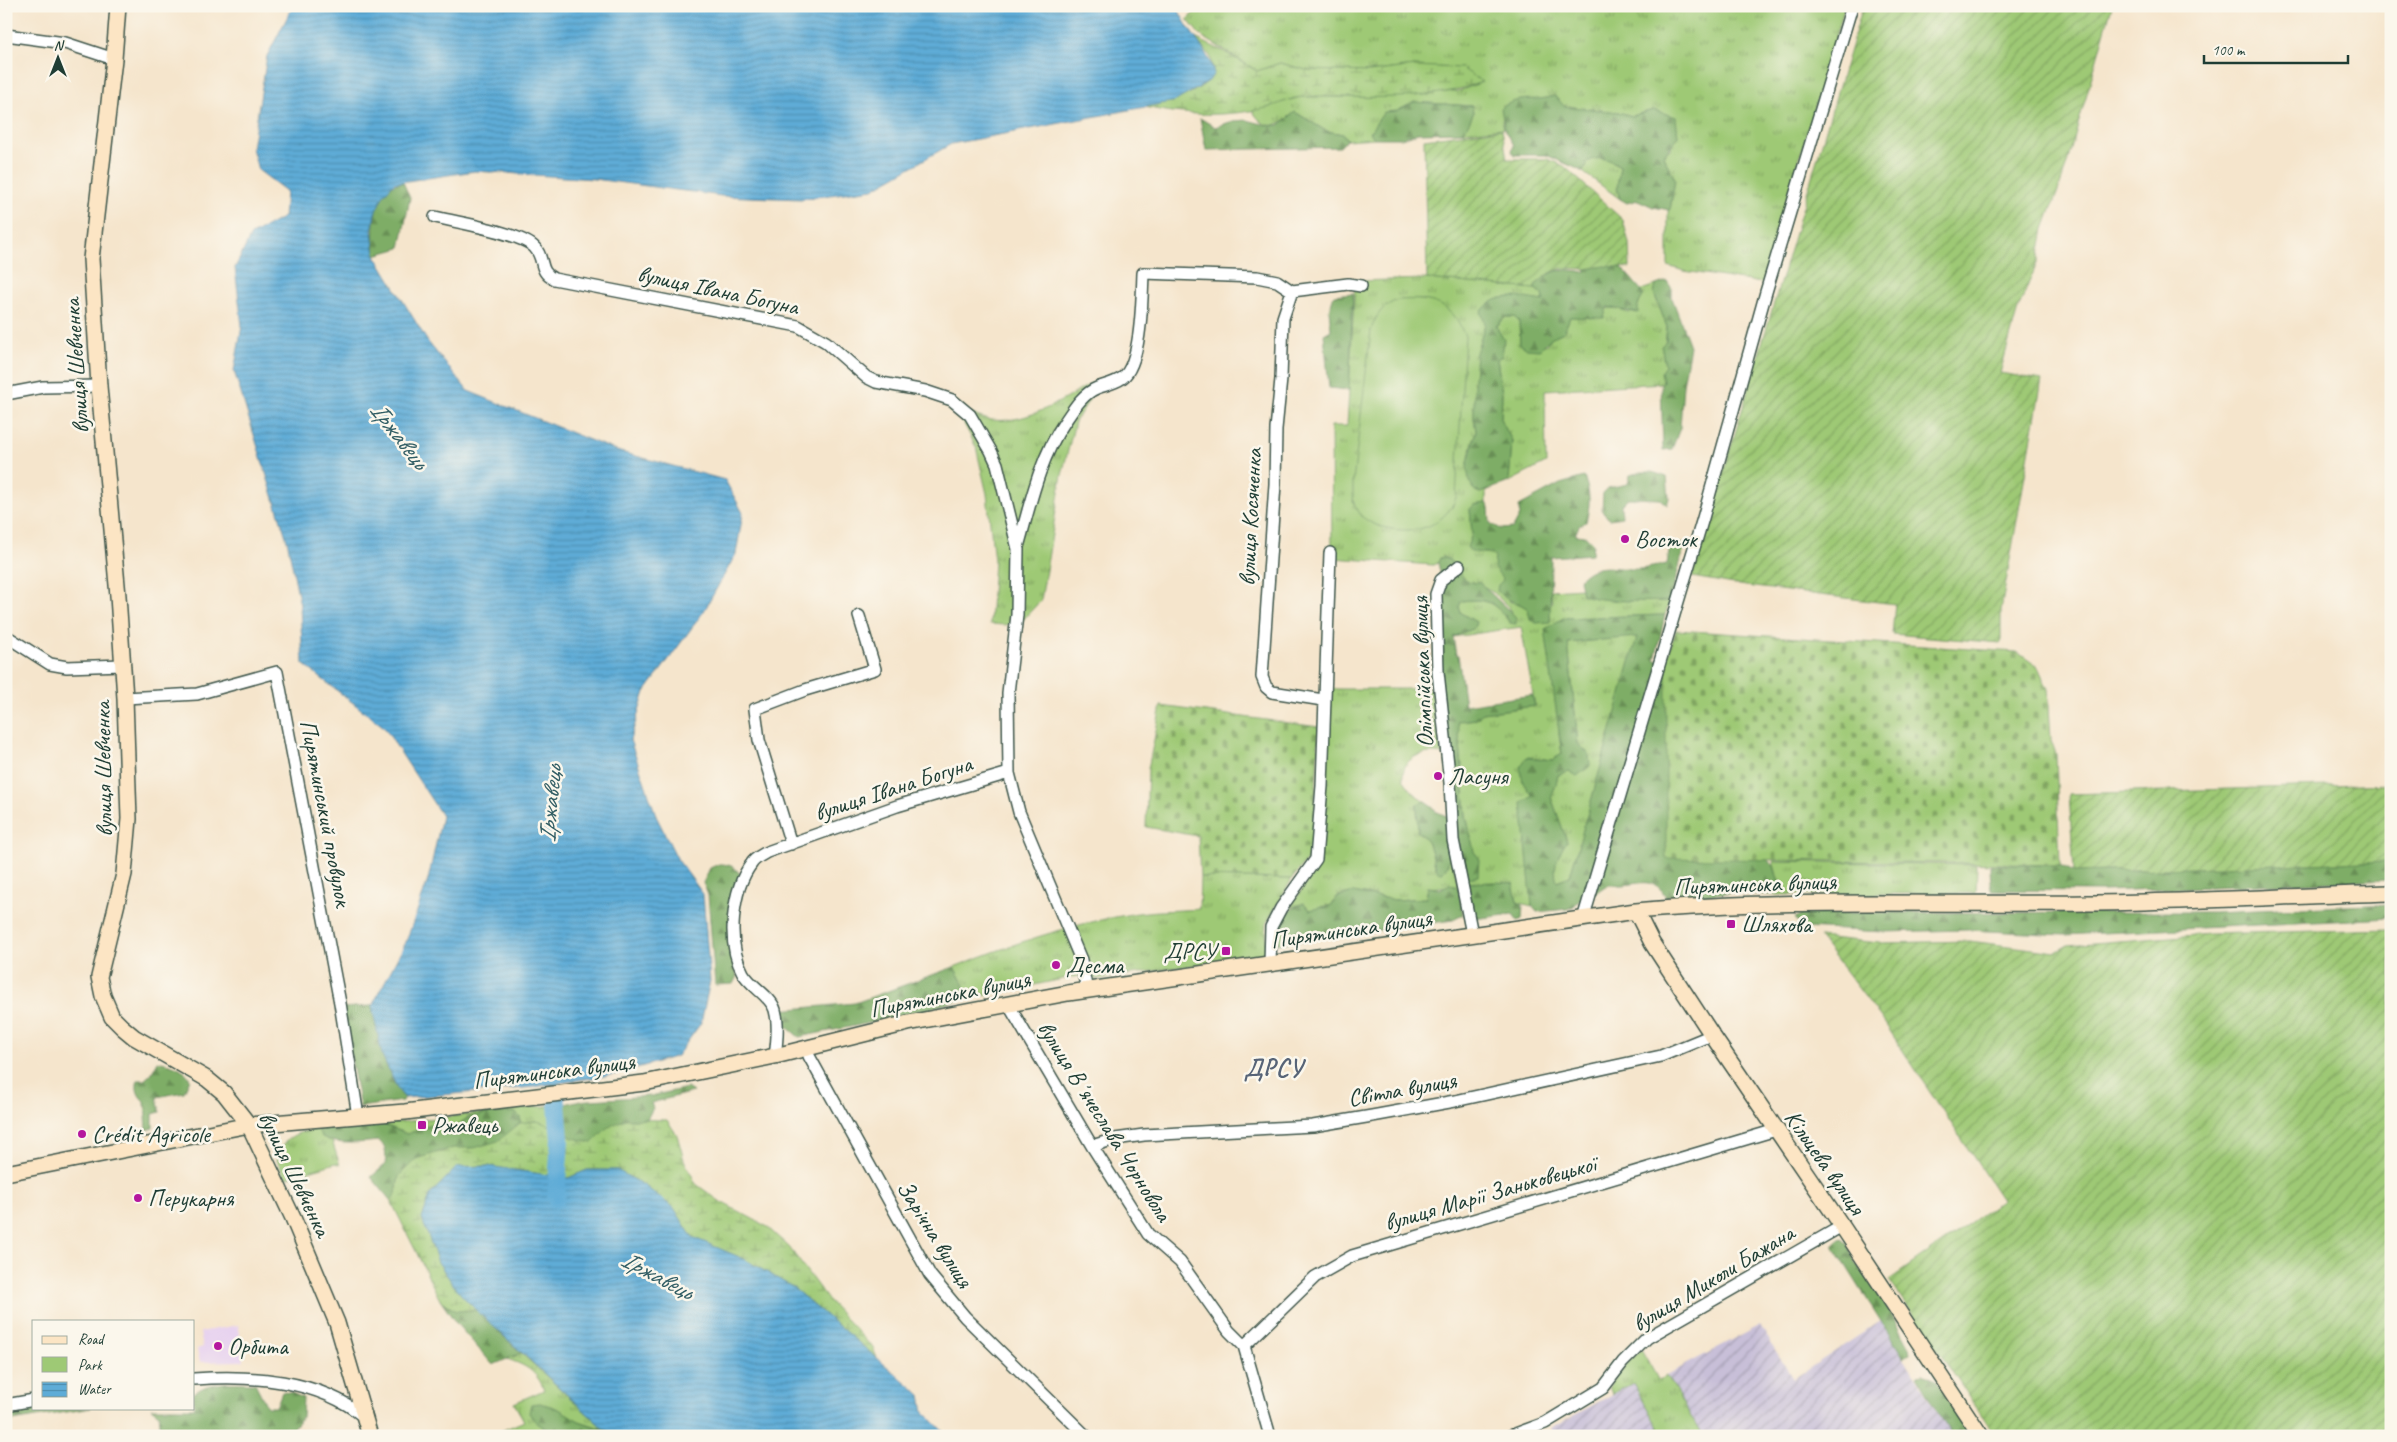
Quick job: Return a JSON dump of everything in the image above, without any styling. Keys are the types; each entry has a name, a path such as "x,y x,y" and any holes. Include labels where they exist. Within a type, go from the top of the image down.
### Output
{"street":[{"name":"вулиця Шевченка","path":"118,6 114,59 91,259 99,386 125,698 129,820 124,874 99,977 103,996 112,1017 122,1027 134,1037 207,1078 224,1092 249,1124 293,1218 337,1323 370,1436"},
{"path":"1584,919 1703,518 1766,292 1852,6"},
{"path":"6,35 65,43 114,59"},
{"name":"вулиця Івана Богуна","path":"435,217 512,236 530,244 536,248 543,271 554,279 798,326 826,342 866,377 876,382 925,391 952,400 970,416 997,464 1018,549 1017,615 1008,693 1009,773 1018,812 1081,960 1087,991"},
{"name":"вулиця Івана Богуна","path":"1018,549 1034,492 1051,443 1086,395 1098,388 1122,379 1129,372 1138,343 1142,310 1143,273 1257,277 1277,281 1292,291"},
{"path":"1292,291 1348,284 1361,286"},
{"name":"вулиця Косяченка","path":"1292,291 1283,318 1281,379 1276,429 1275,484 1262,677 1266,687 1272,692 1323,700"},
{"path":"6,394 43,387 99,386"},
{"path":"1270,963 1271,927 1281,908 1316,859 1322,786 1323,700 1330,553"},
{"name":"Олімпійська вулиця","path":"1459,566 1441,580 1436,594 1438,672 1450,783 1453,840 1472,934"},
{"name":"вулиця Івана Богуна","path":"791,844 759,740 755,709 805,690 875,669 859,616"},
{"path":"6,636 50,664 67,667 122,666"},
{"name":"Пирятинський провулок","path":"125,698 196,694 277,672 335,975 358,1116"},
{"name":"вулиця Івана Богуна","path":"775,1056 777,1036 775,1009 743,974 737,960 734,916 738,888 752,861 767,852 897,806 1009,773"},
{"name":"Пирятинська вулиця","path":"6,1173 249,1124 358,1116 524,1099 644,1083 775,1056 908,1024 1008,1004 1270,963 1636,911 1828,904 2088,903 2391,893"},
{"name":"Кільцева вулиця","path":"1636,911 1652,942 1712,1035 1842,1226 1981,1436"},
{"name":"вулиця Вʼячеслава Чорновола","path":"1008,1004 1092,1146 1148,1234 1180,1262 1229,1331 1244,1346 1270,1436"},
{"name":"Світла вулиця","path":"1092,1146 1115,1139 1144,1135 1313,1126 1400,1111 1661,1056 1712,1035"},
{"name":"Зарічна вулиця","path":"807,1048 809,1056 930,1275 964,1317 1086,1436"},
{"name":"вулиця Марії Заньковецької","path":"1244,1346 1315,1277 1352,1256 1776,1130"},
{"name":"вулиця Миколи Бажана","path":"1510,1436 1545,1423 1603,1388 1623,1362 1647,1338 1842,1226"},
{"path":"195,1379 258,1378 289,1383 349,1404 364,1417"},
{"path":"6,1405 32,1400"}],"shaded area":[{"path":"1881,1321 1952,1436 1702,1436 1667,1375 1760,1325 1793,1379"},
{"path":"238,1325 243,1361 200,1362 197,1349 203,1347 200,1332"},
{"path":"1633,1383 1663,1436 1555,1436 1551,1428"}],"green space":[{"path":"1196,6 1845,6 1762,283 1684,271 1668,266 1668,209 1670,210 1675,179 1663,156 1671,148 1676,117 1653,110 1632,116 1618,112 1563,106 1555,96 1540,100 1528,100 1502,120 1504,128 1464,132 1473,114 1472,106 1414,102 1369,132 1375,138 1347,140 1343,134 1326,131 1295,112 1277,124 1267,125 1252,110 1301,97 1377,97 1459,91 1482,82 1414,66 1369,72 1306,70 1280,63 1257,71 1200,35 1187,19 1194,13"},
{"path":"1863,6 2112,6 2063,177 2044,229 2038,261 2018,309 2000,373 2042,380 2001,610 2001,643 1892,634 1895,604 1746,586 1692,577"},
{"path":"1195,38 1223,51 1257,71 1280,63 1306,70 1369,72 1414,66 1462,68 1482,82 1450,91 1416,96 1302,97 1266,108 1236,113 1190,114 1145,107 1174,100 1192,92 1214,74 1210,56"},
{"path":"1555,96 1564,106 1618,112 1632,116 1653,110 1676,117 1678,137 1663,156 1675,179 1670,210 1653,207 1638,200 1627,203 1620,199 1617,188 1620,166 1612,161 1591,160 1587,162 1586,168 1580,170 1546,155 1514,155 1512,151 1514,145 1505,131 1501,108 1515,101"},
{"path":"1414,102 1472,106 1473,114 1464,132 1418,133 1401,138 1375,138 1369,133 1384,112 1397,111"},
{"path":"1295,112 1326,131 1343,134 1347,140 1340,147 1206,150 1200,118 1215,127 1233,121 1247,120 1270,126 1279,125"},
{"path":"1502,129 1507,159 1547,159 1564,166 1623,220 1629,243 1630,268 1605,266 1586,269 1562,268 1550,273 1535,285 1535,289 1427,279 1424,139"},
{"path":"1595,158 1606,158 1620,166 1617,188 1620,199 1580,170 1586,168 1587,162"},
{"path":"403,182 410,198 400,248 375,255 374,223 379,201 392,186"},
{"path":"1605,266 1622,268 1641,290 1643,296 1638,305 1638,313 1607,307 1604,318 1570,317 1564,332 1552,337 1539,350 1527,349 1520,344 1519,321 1514,317 1506,317 1496,326 1504,340 1502,356 1497,359 1502,393 1501,420 1512,441 1509,482 1480,493 1475,491 1469,481 1467,466 1476,431 1474,379 1476,353 1485,324 1481,312 1488,305 1502,298 1518,297 1544,301 1543,294 1535,289 1535,285 1553,272 1569,270 1585,272 1586,269"},
{"path":"1427,279 1535,289 1543,294 1545,302 1500,298 1485,324 1477,353 1474,418 1476,431 1469,456 1480,493 1486,491 1486,503 1474,505 1470,509 1472,534 1481,553 1488,553 1496,557 1510,602 1519,602 1528,609 1530,618 1552,603 1551,590 1581,588 1582,594 1613,600 1670,601 1665,615 1563,618 1559,735 1562,755 1552,760 1527,757 1523,782 1533,796 1532,906 1517,902 1513,883 1467,883 1462,876 1479,859 1474,852 1466,815 1458,721 1477,719 1481,713 1535,706 1521,627 1453,637 1474,628 1476,622 1461,613 1459,607 1461,601 1478,600 1490,603 1510,623 1512,611 1490,590 1466,581 1456,571 1452,563 1444,558 1440,558 1438,563 1433,565 1332,558 1331,426 1347,426 1355,281","holes":["1398,300 1425,300 1453,506 1430,523 1400,529 1385,528 1372,523 1361,514 1353,501"]},
{"path":"1667,281 1672,289 1672,298 1690,346 1683,385 1680,428 1672,449 1663,450 1661,383 1663,382 1661,372 1665,365 1661,346 1666,341 1667,327 1654,293 1656,285"},
{"path":"1656,285 1654,293 1667,327 1663,358 1665,365 1663,383 1545,390 1546,463 1509,482 1512,441 1501,420 1502,393 1497,359 1500,336 1496,327 1506,317 1514,317 1519,321 1520,344 1546,345 1552,337 1564,332 1570,317 1580,315 1590,318 1609,308 1629,313 1638,305 1643,296 1641,290"},
{"path":"1353,293 1349,390 1329,388 1324,334 1331,330 1329,310 1334,295"},
{"path":"1398,300 1421,300 1439,304 1453,316 1465,336 1456,498 1439,520 1423,528 1407,530 1379,526 1363,518 1356,509 1353,494 1371,330 1381,311"},
{"path":"1092,383 1094,392 1075,422 1062,475 1041,600 1020,623 990,624 994,561 987,494 976,447 962,420 970,413 985,419 1001,420 1033,414"},
{"path":"1652,472 1667,477 1669,498 1667,505 1660,499 1628,498 1621,505 1622,517 1609,519 1602,511 1603,493 1608,488 1628,484 1630,475"},
{"path":"1584,477 1589,494 1588,510 1586,522 1579,526 1575,535 1586,536 1593,543 1592,554 1551,557 1550,622 1536,623 1530,619 1528,609 1497,591 1498,585 1503,580 1494,568 1495,557 1488,553 1471,552 1467,547 1472,534 1470,509 1474,505 1486,503 1489,507 1490,523 1501,529 1513,528 1520,515 1519,506 1560,484"},
{"path":"1677,544 1685,544 1670,601 1598,599 1582,594 1579,579 1591,570 1603,567 1640,569 1667,564 1669,552"},
{"path":"1440,558 1451,561 1466,579 1480,583 1516,617 1516,624 1510,623 1490,603 1478,600 1461,601 1459,607 1461,613 1476,622 1474,628 1453,637 1456,655 1458,655 1465,705 1532,695 1535,706 1482,713 1477,719 1458,721 1466,815 1474,852 1479,858 1478,876 1465,879 1462,876 1439,672 1442,581 1438,563"},
{"path":"1665,615 1655,660 1666,662 1689,701 1765,858 1774,866 1780,887 1771,895 1730,893 1666,897 1657,886 1641,883 1608,885 1596,892 1586,894 1574,906 1568,909 1537,912 1532,906 1522,803 1533,796 1523,782 1520,767 1527,757 1552,760 1562,754 1545,629 1563,618","holes":["1637,637 1570,876 1557,881 1556,865 1567,841 1551,797 1558,775 1569,771 1577,776 1590,766 1589,754 1578,744 1568,643"]},
{"path":"1676,630 2017,652 2038,667 2048,689 2051,740 2056,754 2060,865 1666,858 1666,662"},
{"path":"1638,636 1570,876 1556,881 1555,869 1557,860 1567,841 1551,797 1558,775 1569,771 1589,754 1578,744 1568,643"},
{"path":"1328,689 1435,689 1442,754 1421,754 1410,760 1403,771 1403,779 1414,794 1425,801 1417,804 1418,832 1427,841 1438,871 1442,872 1448,865 1448,857 1451,851 1458,886 1428,887 1426,898 1395,900 1353,892 1337,897 1332,905 1310,910 1304,903 1290,908 1318,864"},
{"path":"1161,706 1319,727 1313,852 1292,879 1200,877 1198,836 1146,827 1148,769"},
{"path":"2391,784 2391,861 2074,872 2069,794"},
{"path":"1425,801 1435,811 1449,817 1450,855 1446,868 1442,872 1438,872 1427,841 1418,832 1417,804"},
{"path":"1773,861 1977,865 1976,893 1771,895 1780,887"},
{"path":"2391,861 2391,880 2103,891 1991,890 1990,865 2060,865 2074,872"},
{"path":"719,864 731,866 740,874 730,945 737,976 733,984 715,985 708,895 703,883 710,868"},
{"path":"1200,877 1292,879 1267,922 1265,955 1097,979 1077,976 966,998 964,985 954,967 1017,944 1082,924 1135,913 1199,909"},
{"path":"1466,883 1513,883 1517,902 1523,905 1522,919 1518,921 1513,914 1474,919"},
{"path":"1450,884 1458,886 1463,915 1453,920 1278,944 1278,930 1282,919 1291,910 1304,903 1310,910 1332,905 1337,897 1353,892 1395,900 1426,898 1428,887 1440,889"},
{"path":"2391,904 2391,918 2065,935 1968,930 1884,932 1803,928 1795,918 1804,913 2214,912"},
{"path":"2391,929 2391,1436 1996,1436 1889,1280 2002,1200 1882,1019 1819,937 1880,943 1970,941 2056,952 2068,945 2209,934"},
{"path":"954,967 964,985 966,998 905,1016 799,1037 787,1027 780,1010 855,1003"},
{"path":"372,1006 383,1055 392,1077 405,1098 402,1101 360,1107 342,1008"},
{"path":"158,1061 184,1071 190,1079 184,1092 157,1097 160,1112 153,1114 153,1128 147,1130 145,1102 138,1092 137,1083 138,1080 144,1080 151,1074"},
{"path":"687,1088 693,1092 651,1103 653,1108 647,1119 630,1120 616,1124 592,1143 573,1138 563,1132 562,1105 576,1101 651,1096"},
{"path":"554,1105 557,1129 537,1121 520,1123 520,1117 515,1112 468,1117 452,1132 437,1123 407,1134 382,1124"},
{"path":"515,1112 520,1117 520,1123 499,1141 474,1148 453,1148 416,1159 399,1176 396,1194 391,1201 371,1177 385,1165 386,1158 382,1143 379,1141 335,1142 321,1135 318,1129 382,1124 407,1134 437,1123 452,1132 464,1120 472,1117"},
{"path":"625,1119 667,1120 677,1135 684,1160 696,1184 721,1202 766,1226 789,1247 828,1300 873,1348 877,1358 792,1287 744,1259 692,1237 674,1208 642,1184 617,1170 587,1170 568,1178 488,1166 457,1167 430,1195 422,1219 438,1262 457,1290 476,1310 456,1311 440,1300 391,1201 396,1194 399,1176 416,1159 453,1148 474,1148 498,1141 520,1123 537,1121 549,1125 573,1138 592,1143 607,1128"},
{"path":"318,1129 322,1137 332,1141 340,1165 336,1163 285,1178 277,1160 283,1146 291,1137 297,1134"},
{"path":"1841,1238 1848,1244 1855,1262 1878,1290 1909,1347 1910,1353 1904,1358 1833,1245"},
{"path":"440,1300 456,1311 476,1310 521,1353 493,1365 456,1323"},
{"path":"1641,1349 1659,1381 1667,1375 1702,1436 1663,1436 1633,1383 1612,1394 1609,1387 1628,1362"},
{"path":"521,1353 604,1429 579,1421 551,1406 543,1429 560,1436 490,1436 524,1421 514,1403 544,1390 534,1373 507,1359"},
{"path":"1923,1374 1936,1380 1971,1436 1952,1436 1916,1375"},
{"path":"223,1383 255,1383 267,1407 276,1407 282,1392 292,1393 303,1398 302,1417 290,1431 292,1436 136,1436 161,1433 159,1414 154,1410 195,1410 195,1392 208,1386"},
{"path":"540,1403 559,1409 579,1421 620,1436 570,1435 546,1429 529,1413 531,1404"},
{"path":"32,1405 32,1410 79,1410 6,1422 6,1410 23,1411 25,1407"}],"water":[{"path":"293,6 1177,6 1211,64 1214,73 1209,81 1176,101 951,144 873,189 801,199 722,196 594,179 475,171 394,183 384,194 375,213 372,231 375,255 428,342 468,391 617,451 725,480 743,513 736,554 704,611 645,692 630,740 657,818 678,860 703,894 710,981 701,1023 677,1056 617,1074 534,1087 405,1098 398,1090 382,1055 372,1006 406,942 428,880 442,816 384,727 303,664 300,605 287,540 234,371 242,326 235,268 251,235 284,217 286,191 258,170 252,148 267,56"},
{"path":"488,1166 568,1178 587,1170 617,1170 642,1184 674,1208 692,1237 744,1259 792,1287 921,1395 924,1412 948,1436 620,1436 604,1429 476,1310 457,1290 438,1262 422,1219 430,1195 457,1167"}],"waterway":[{"name":"Іржавець","path":"556,1093 560,1139 556,1199"}],"place":[{"name":"Восток","path":"1625,539"},
{"name":"Ласуня","path":"1438,776"},
{"name":"Шляхова","path":"1731,924"},
{"name":"ДРСУ","path":"1226,951"},
{"name":"Десма","path":"1056,965"},
{"name":"Ржавець","path":"422,1125"},
{"name":"Crédit Agricole","path":"82,1134"},
{"name":"Перукарня","path":"138,1198"},
{"name":"Орбита","path":"218,1346"}],"district":[{"name":"ДРСУ","path":"1273,1068"}]}
